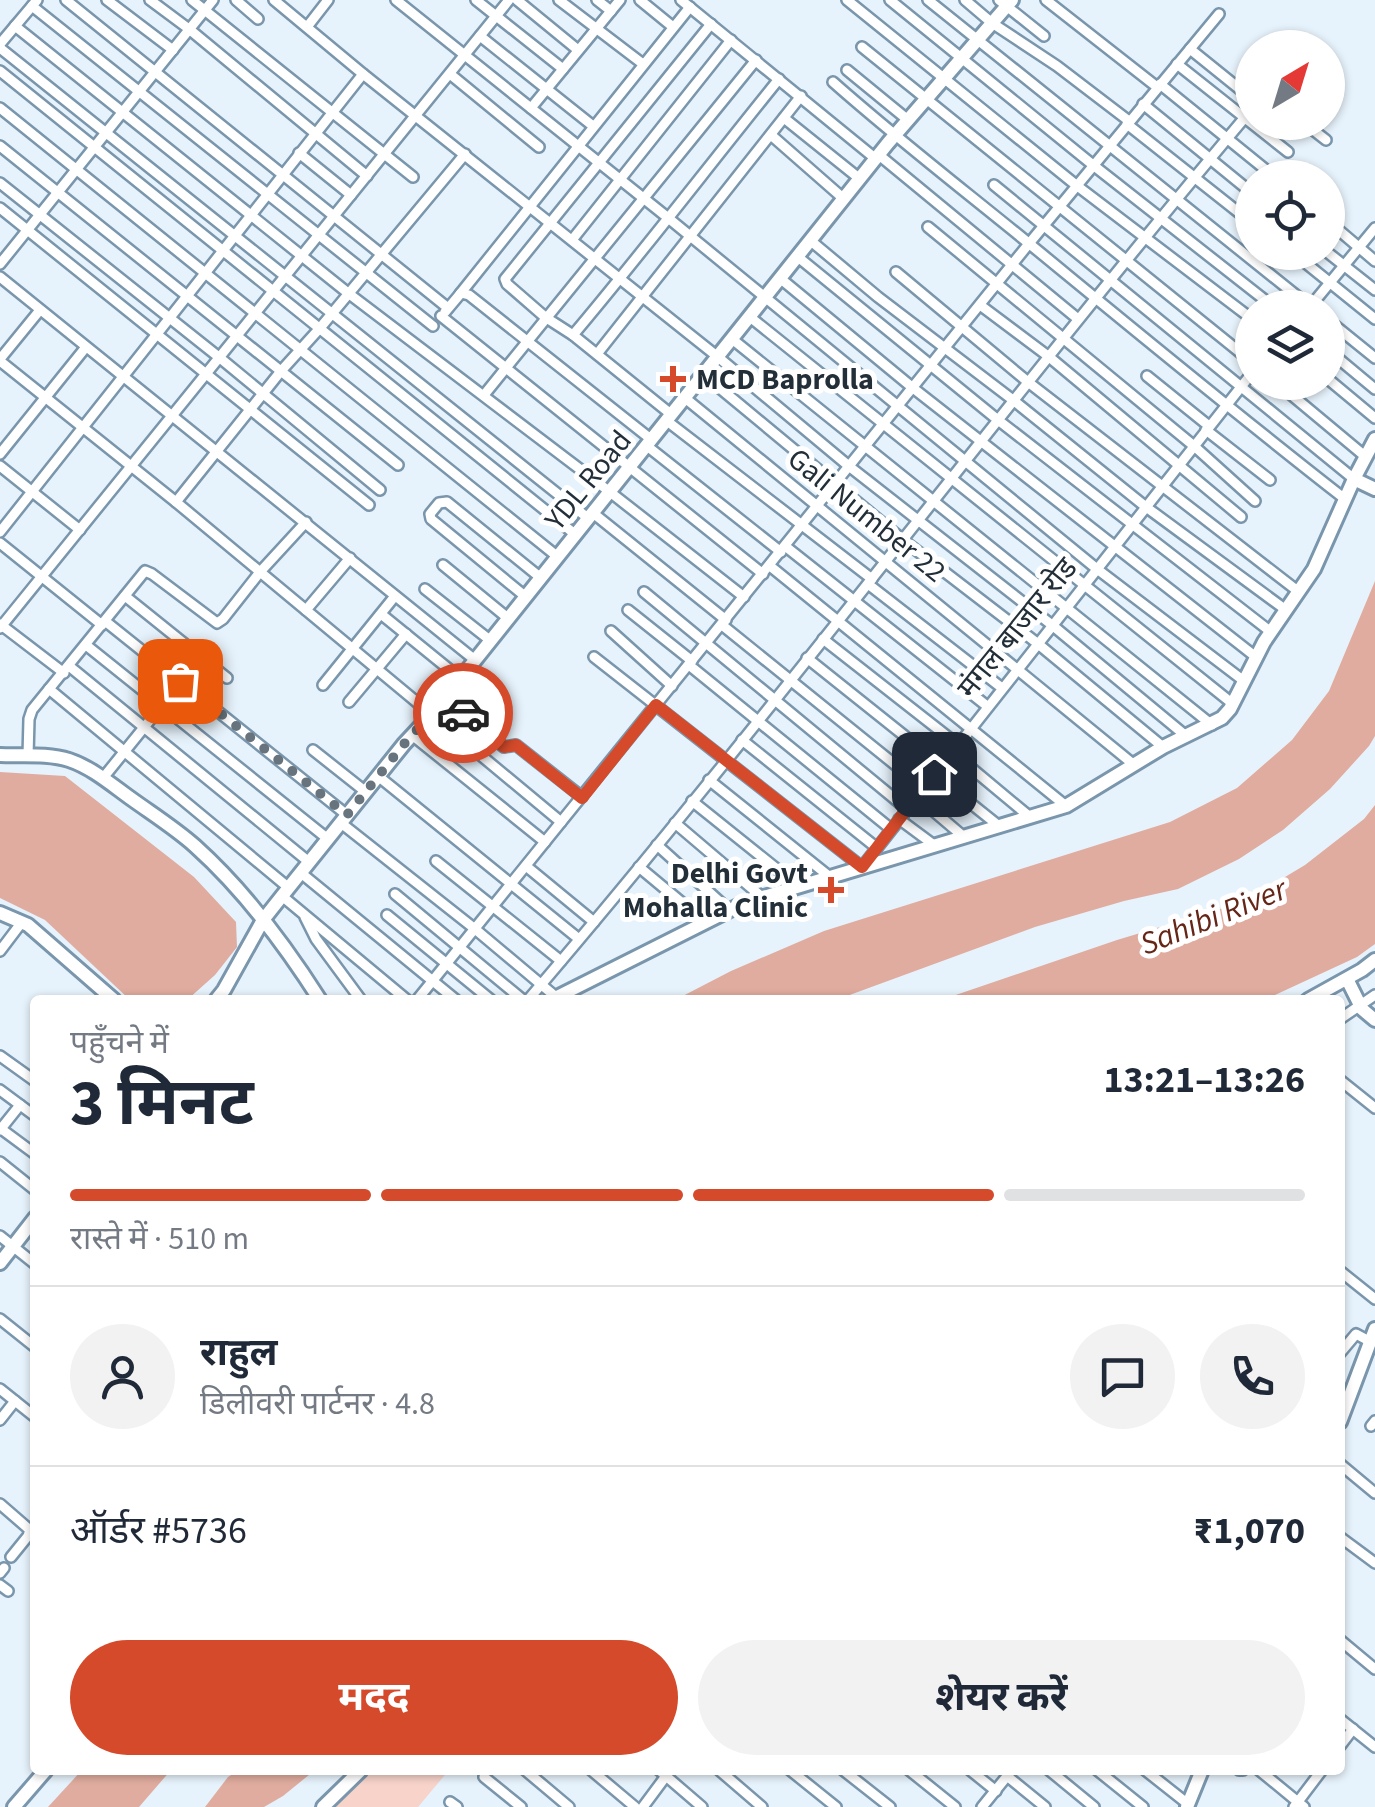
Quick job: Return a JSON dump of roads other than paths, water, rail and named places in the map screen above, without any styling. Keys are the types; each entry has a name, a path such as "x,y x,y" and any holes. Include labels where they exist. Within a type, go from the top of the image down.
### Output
{"street":[{"path":"66,0 381,254 506,368 630,468 837,621 1066,806"},
{"path":"107,0 173,50"},
{"path":"150,0 367,176"},
{"path":"192,0 412,177"},
{"path":"0,264 213,0"},
{"path":"236,0 258,19"},
{"path":"274,0 288,4 307,27 364,74 1186,736"},
{"path":"307,27 328,0"},
{"path":"397,0 1096,569 1244,682"},
{"path":"476,0 563,69"},
{"path":"450,995 143,726 1,626 496,16 513,0 578,50"},
{"path":"559,0 642,64"},
{"path":"596,0 611,11"},
{"path":"531,108 620,0"},
{"path":"640,0 673,27"},
{"path":"847,0 1076,185 1235,306"},
{"path":"890,0 1252,290"},
{"path":"928,0 1290,290"},
{"path":"965,0 1057,66 1235,209"},
{"path":"1046,0 1254,160"},
{"path":"1006,2 1044,36"},
{"name":"YDL Road","path":"220,995 263,920 285,892 1006,2"},
{"path":"433,326 138,92 34,3 0,46 286,278 724,622 920,792 964,836"},
{"path":"418,344 673,27 685,3 1078,318"},
{"path":"421,995 1044,224 1219,14"},
{"path":"710,24 505,279 546,317 573,334 669,418 1002,688"},
{"path":"15,26 348,293 744,598"},
{"path":"480,36 592,126"},
{"path":"572,240 731,40"},
{"path":"862,47 1235,348"},
{"path":"1190,49 1235,85"},
{"path":"484,395 756,60"},
{"path":"1177,64 1235,110"},
{"path":"0,70 576,535"},
{"path":"847,70 908,120"},
{"path":"0,532 364,74"},
{"path":"450,74 539,147"},
{"path":"573,334 779,78"},
{"path":"832,82 1225,406 1345,499"},
{"path":"597,354 801,96"},
{"path":"1143,104 1235,179"},
{"path":"0,108 558,557"},
{"path":"784,118 860,179"},
{"path":"531,995 675,823 1078,318 1235,130"},
{"path":"771,136 844,199"},
{"path":"1273,140 1288,152"},
{"path":"0,146 398,465"},
{"path":"299,154 351,196"},
{"path":"176,502 280,371 465,154"},
{"path":"0,183 380,490"},
{"path":"994,185 1235,384"},
{"path":"0,208 369,505"},
{"path":"928,227 1255,501"},
{"path":"1345,265 1375,228"},
{"path":"1345,236 1375,261"},
{"path":"811,241 1146,507 1286,610"},
{"path":"798,257 998,420 1271,632"},
{"path":"1345,267 1375,290"},
{"path":"1315,270 1375,319"},
{"path":"1324,290 1340,270"},
{"path":"896,272 1028,382 1299,592"},
{"path":"0,277 475,660"},
{"path":"781,278 980,442 1256,657"},
{"path":"460,294 469,295 649,443 988,706"},
{"path":"980,305 1048,356 1240,517"},
{"path":"40,310 0,360 562,822"},
{"path":"750,317 1233,704"},
{"path":"1345,334 1375,358"},
{"path":"732,339 1212,724"},
{"path":"0,454 86,348"},
{"path":"1345,364 1375,390"},
{"path":"704,375 1163,747"},
{"path":"1147,376 1270,480"},
{"name":"मंगल बाजार रोड","path":"862,867 1235,392"},
{"path":"1345,393 1375,418"},
{"name":"Gali Number 22","path":"685,398 1133,764"},
{"path":"1255,400 1354,480 1375,489"},
{"path":"1298,400 1366,457"},
{"path":"561,995 762,897 1066,806 1163,747 1222,718 1271,632 1320,558 1375,440"},
{"path":"0,466 80,530"},
{"path":"526,597 430,519 430,514 444,500 541,578"},
{"path":"28,756 30,715 142,574 148,571 217,624 306,522"},
{"path":"0,543 180,681 550,995"},
{"path":"306,610 350,558"},
{"path":"444,565 508,619"},
{"path":"424,589 490,641"},
{"path":"644,592 907,809"},
{"path":"126,596 227,678"},
{"path":"324,685 395,596"},
{"path":"628,610 891,829"},
{"path":"381,614 461,678"},
{"path":"610,631 672,686"},
{"path":"349,702 406,634"},
{"path":"823,638 1030,816"},
{"path":"86,645 328,839"},
{"path":"103,778 201,656"},
{"path":"594,657 862,867"},
{"path":"807,658 999,826"},
{"path":"50,689 401,995"},
{"path":"446,698 504,747 516,745 582,798"},
{"path":"412,735 545,842"},
{"path":"742,740 877,848"},
{"path":"312,750 366,792"},
{"path":"0,755 66,759 103,778 196,847 263,920 317,995"},
{"path":"378,776 580,939"},
{"path":"709,780 830,877"},
{"path":"692,801 798,886"},
{"path":"900,819 934,845"},
{"path":"675,823 762,897"},
{"path":"656,846 730,910"},
{"path":"436,862 561,961"},
{"path":"526,866 594,922"},
{"path":"639,866 704,922"},
{"path":"395,894 520,995"},
{"path":"0,912 28,924 108,995"},
{"path":"304,914 316,939 357,995"},
{"path":"387,915 485,995"},
{"path":"0,951 22,922"},
{"path":"1317,995 1375,960"},
{"path":"1347,978 1360,1006 1375,1020"},
{"path":"1345,1015 1375,995"},
{"path":"0,1056 30,1077"},
{"path":"1345,1084 1375,1108"},
{"path":"0,1090 30,1112"},
{"path":"20,1105 0,1129 30,1150"},
{"path":"0,1162 30,1186"},
{"path":"0,1263 30,1224"},
{"path":"0,1236 30,1260"},
{"path":"1345,1275 1375,1299"},
{"path":"0,1320 30,1343"},
{"path":"1345,1343 1356,1334 1373,1338 1345,1409"},
{"path":"0,1389 30,1413"},
{"path":"0,1420 15,1401"},
{"path":"1345,1468 1375,1492"},
{"path":"0,1504 30,1530 11,1557"},
{"path":"1345,1540 1375,1564"},
{"path":"1345,1644 1375,1670"},
{"path":"1345,1723 1375,1747"},
{"path":"1345,1740 1354,1730"},
{"path":"14,1807 42,1775"},
{"path":"323,1807 356,1775"},
{"path":"532,1775 569,1807"},
{"path":"596,1775 634,1807"},
{"path":"643,1807 662,1775"},
{"path":"665,1775 702,1807"},
{"path":"725,1775 762,1807"},
{"path":"796,1775 836,1807"},
{"path":"850,1775 890,1807"},
{"path":"914,1775 954,1807"},
{"path":"973,1775 998,1807"},
{"path":"989,1799 1008,1775"},
{"path":"1012,1775 1045,1807"},
{"path":"1056,1775 1094,1807"},
{"path":"1104,1775 1142,1807"},
{"path":"1151,1775 1188,1806 1197,1775"},
{"path":"1266,1775 1299,1805 1319,1775"},
{"path":"1272,1780 1276,1775"},
{"path":"484,1777 520,1807"}],"water":[{"path":"1375,581 1375,736 1330,789 1283,830 1239,859 1178,889 1035,927 850,995 685,995 824,931 1170,822 1237,788 1292,740 1329,691"},
{"path":"0,772 65,776 194,877 236,922 237,947 193,995 125,995 45,920 0,898"},
{"name":"Sahibi River","path":"1375,805 1375,944 1357,957 1275,995 956,995 1243,902 1305,865 1364,819"},
{"path":"77,1775 167,1775 139,1807 48,1807"},
{"path":"309,1775 264,1807 205,1807 228,1777"}],"place":[{"name":"MCD Baprolla","path":"673,379"},
{"name":"Delhi Govt Mohalla Clinic","path":"831,890"}]}
